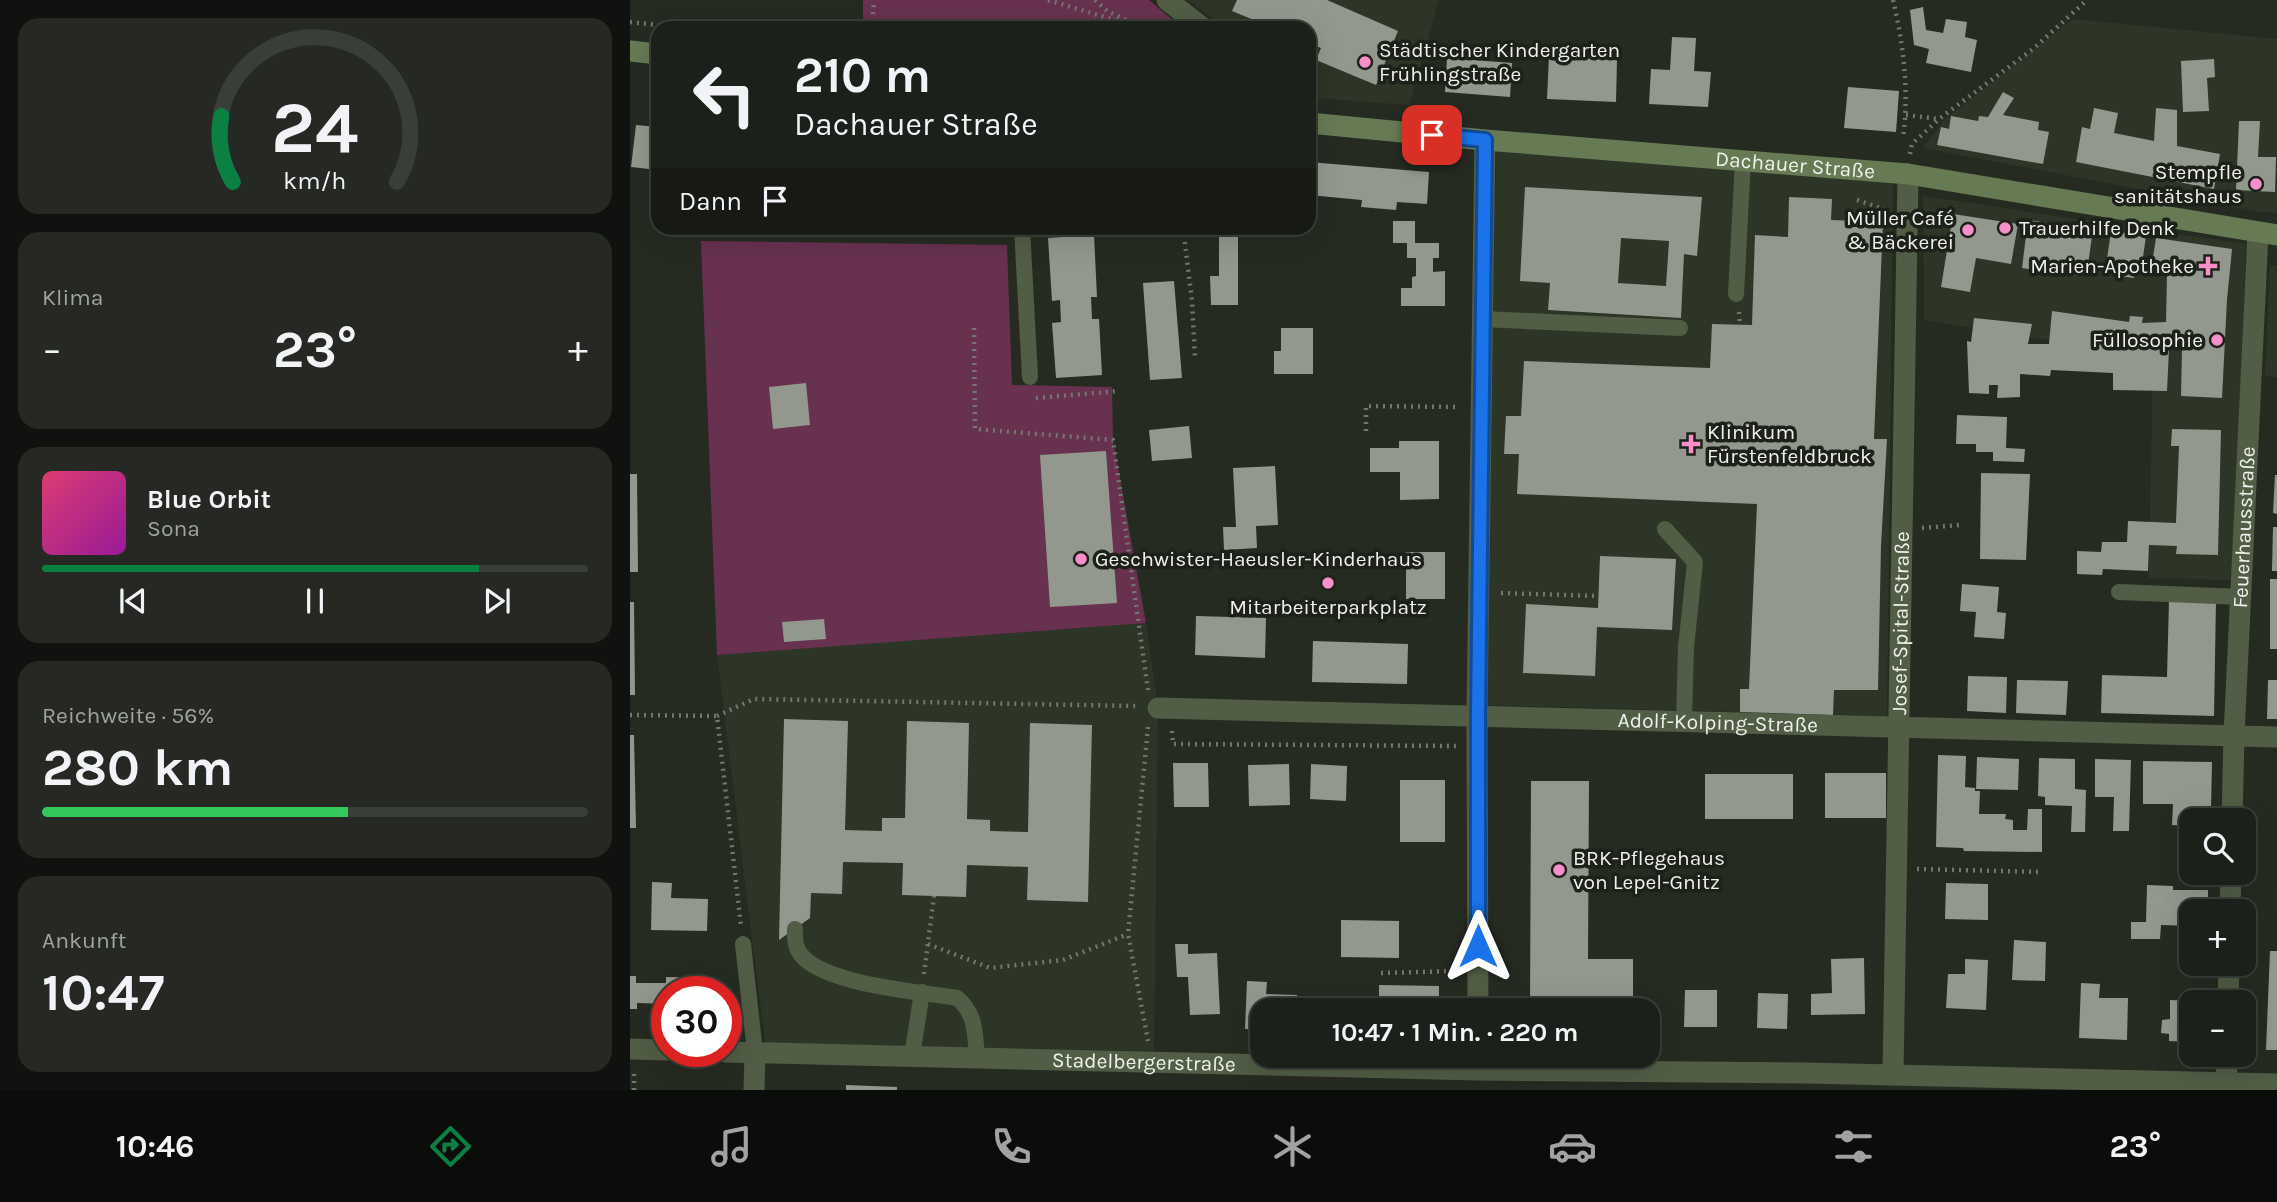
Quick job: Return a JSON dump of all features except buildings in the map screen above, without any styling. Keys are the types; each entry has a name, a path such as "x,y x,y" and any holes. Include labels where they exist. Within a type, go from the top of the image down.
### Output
{"street":[{"path":"1167,0 1194,21"},
{"path":"630,51 651,53"},
{"name":"Dachauer Straße","path":"1318,124 1908,174 2268,234"},
{"path":"1478,998 1478,715 1485,140"},
{"name":"Josef-Spital-Straße","path":"1893,1075 1908,174"},
{"name":"Feuerhausstraße","path":"2232,808 2241,597 2268,234"},
{"name":"Adolf-Kolping-Straße","path":"1159,708 2277,737"},
{"path":"630,1049 651,1050"},
{"name":"Stadelbergerstraße","path":"742,1052 1807,1082 1893,1075 1988,1084 2226,1087 2277,1084"},
{"path":"754,1090 755,1052"},
{"path":"2226,1087 2227,1067"}],"lane":[{"path":"1736,294 1743,160"},
{"path":"1022,235 1030,377"},
{"path":"1483,319 1680,328"},
{"path":"1665,529 1695,562 1686,647 1684,720"},
{"path":"2119,592 2241,597"},
{"path":"795,929 794,941 798,952 809,964 833,976 957,998 968,1007 973,1020 977,1058"},
{"path":"743,944 755,1052"},
{"path":"912,1056 922,992"}],"path":[{"path":"872,21 874,0"},
{"path":"1048,0 1119,21"},
{"path":"1095,0 1107,11 1128,21"},
{"path":"1893,0 1901,33 1906,89 1903,139"},
{"path":"1912,144 1939,119 2033,49 2087,0"},
{"path":"630,22 651,24"},
{"path":"1906,115 1939,119"},
{"path":"1857,200 1887,210"},
{"path":"1184,235 1195,358"},
{"path":"974,328 975,429 1113,440 1159,708 1173,744 1478,746"},
{"path":"1030,377 1034,398 1119,391"},
{"path":"1366,432 1366,406 1482,407"},
{"path":"1901,530 1960,525"},
{"path":"1479,593 1598,596"},
{"path":"630,715 717,716 754,699 1159,708"},
{"path":"1153,1062 1128,934 1159,708"},
{"path":"717,716 743,944"},
{"path":"1896,869 2042,872"},
{"path":"922,992 934,896"},
{"path":"928,944 990,968 1063,960 1128,934"},
{"path":"1381,973 1478,971"}],"shaded area":[{"path":"863,0 1149,0 1174,21 863,21"},
{"name":"Städtischer Kindergarten Frühlingstraße","path":"1188,0 1439,0 1409,105 1316,98 1316,21 1215,21"},
{"path":"2073,19 2277,39 2277,213 1923,148 1945,119"},
{"name":"Klinikum Fürstenfeldbruck","path":"1496,150 1893,182 1887,716 1487,705"},
{"path":"1923,196 2246,244 2233,580 2149,578 2153,357 1924,320"},
{"path":"701,241 1007,245 1012,385 1112,387 1113,440 1146,623 717,655"},
{"path":"2270,266 2277,266 2277,377 2265,376"},
{"path":"1146,623 1158,708 1154,1051 765,1043 717,655"}],"place":[{"name":"Städtischer Kindergarten Frühlingstraße","path":"1365,62"},
{"name":"Stempfle sanitätshaus","path":"2256,184"},
{"name":"Trauerhilfe Denk","path":"2005,228"},
{"name":"Müller Café & Bäckerei","path":"1968,230"},
{"name":"Marien-Apotheke","path":"2208,266"},
{"name":"Füllosophie","path":"2217,340"},
{"name":"Klinikum Fürstenfeldbruck","path":"1691,444"},
{"name":"Geschwister-Haeusler-Kinderhaus","path":"1081,559"},
{"name":"Mitarbeiterparkplatz","path":"1328,583"},
{"name":"BRK-Pflegehaus von Lepel-Gnitz","path":"1559,870"}],"route":[{"path":"1432,135 1485,140 1478,946"}]}
